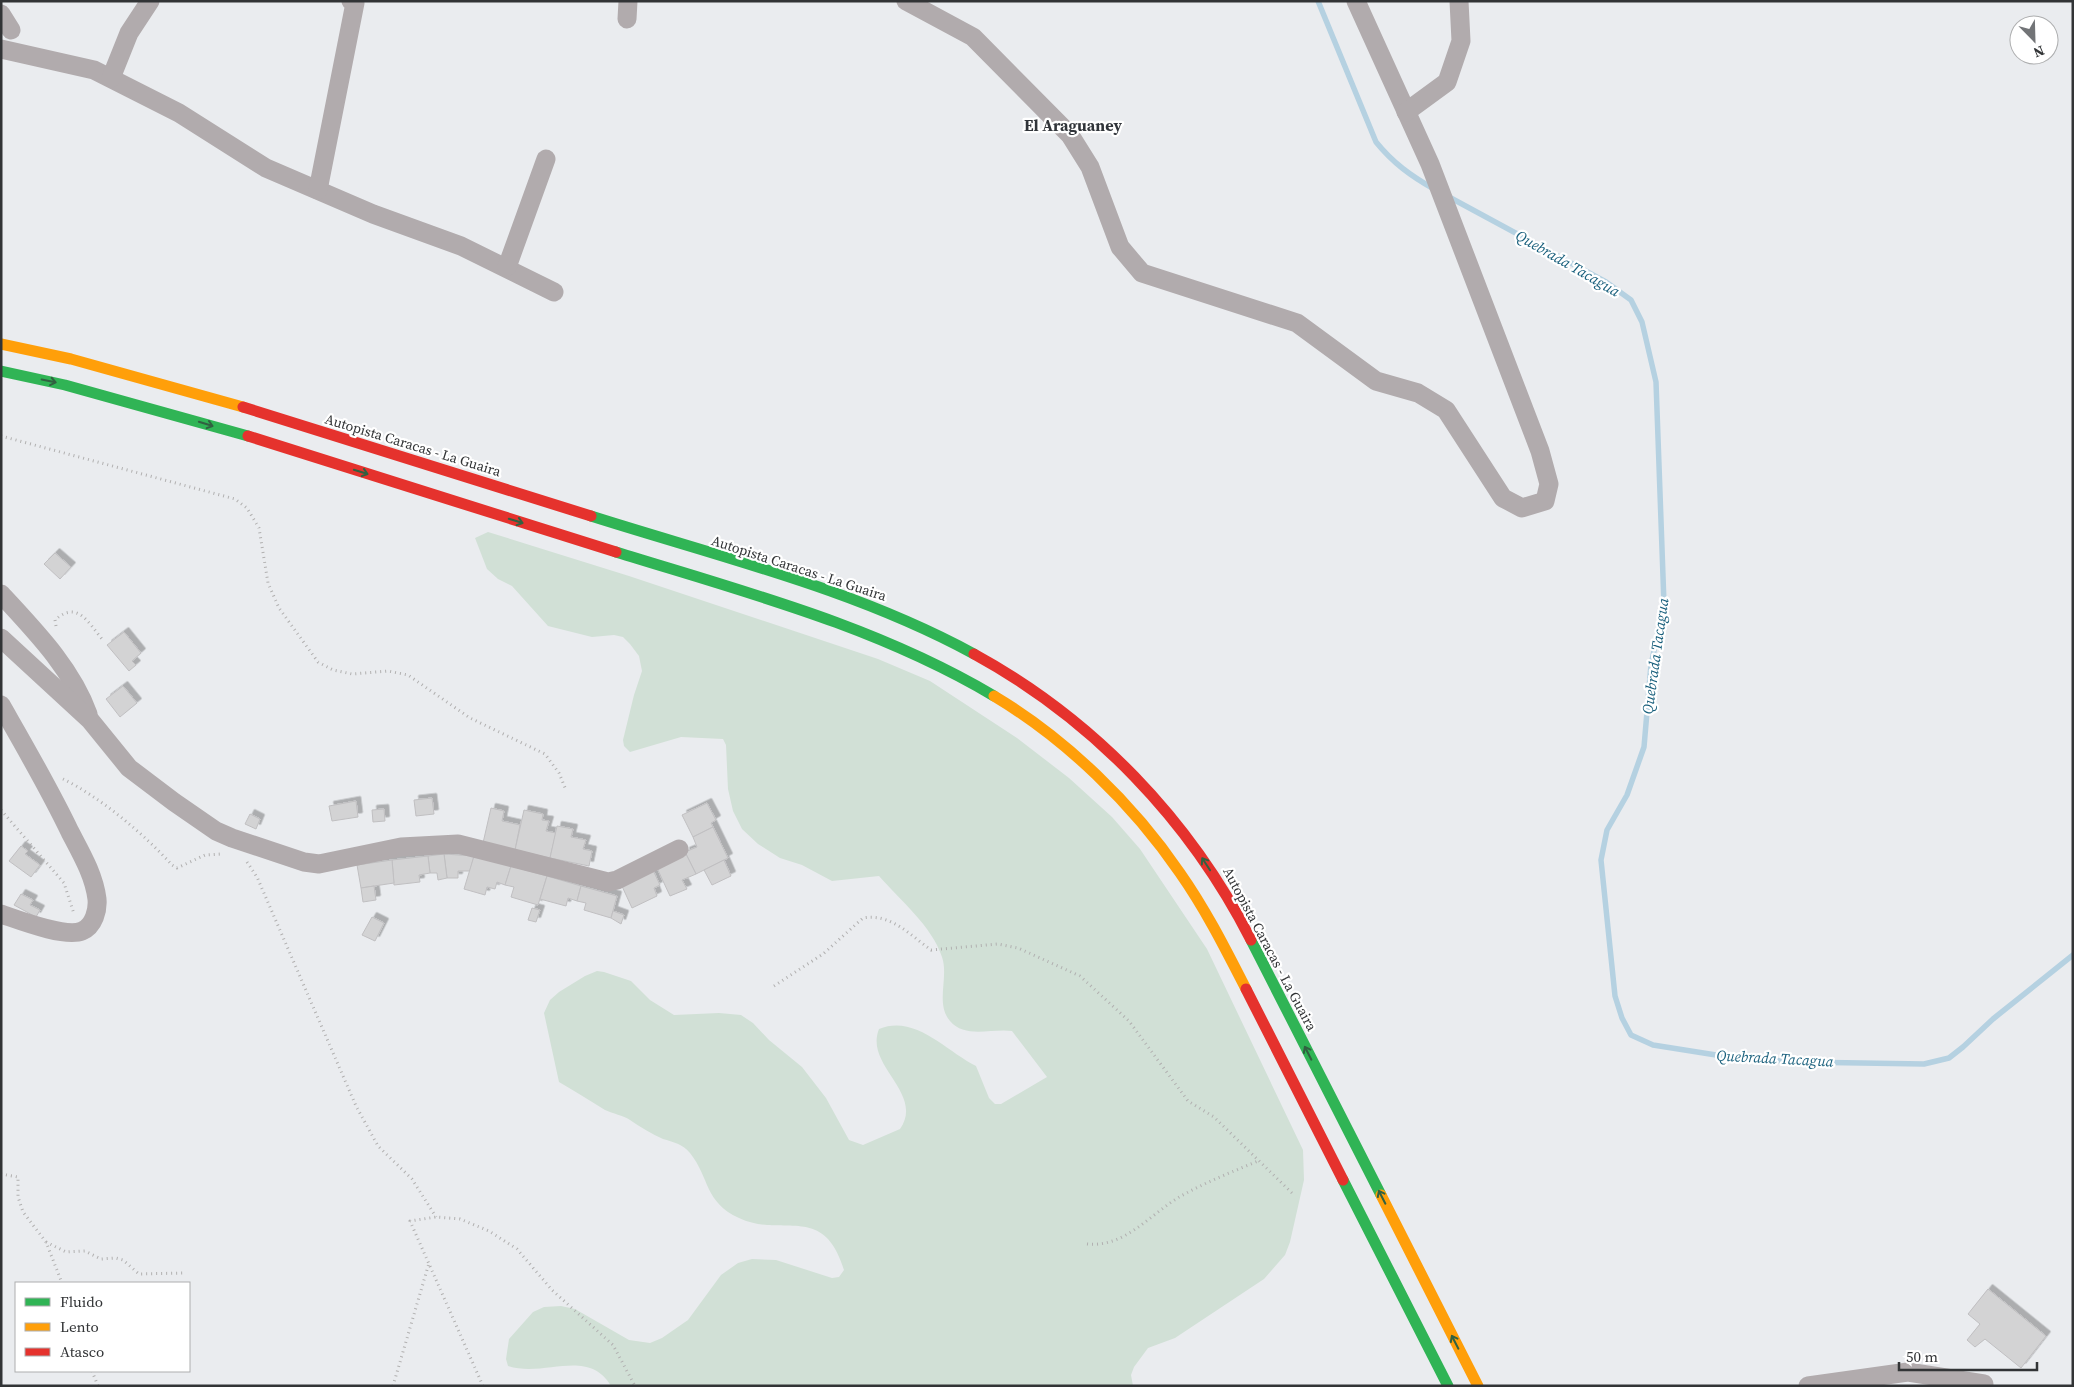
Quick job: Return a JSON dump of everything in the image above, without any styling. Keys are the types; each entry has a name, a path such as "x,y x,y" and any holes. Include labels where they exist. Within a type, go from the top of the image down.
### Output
{"highway":[{"name":"Autopista Caracas - La Guaira","path":"1,344 71,359 210,397 851,598 934,634 986,660 1021,682 1095,740 1130,772 1195,848 1221,887 1247,932 1478,1386"},
{"path":"1,371 65,385 202,422 842,623 973,683 1006,704 1071,754 1111,791 1141,823 1174,863 1199,901 1223,944 1448,1386"}],"street":[{"path":"111,78 129,33 150,1"},
{"path":"318,190 355,3 351,1"},
{"path":"906,1 973,37 1070,135 1090,167 1120,247 1142,273 1297,323 1376,381 1418,393 1446,410 1503,498 1522,508 1545,501 1548,484 1540,451 1430,164 1356,1"},
{"path":"1406,112 1447,82 1461,41 1459,1"},
{"path":"1,14 11,30"},
{"path":"1,49 94,70 179,112 266,168 373,214 461,246 507,267 554,292"},
{"path":"507,267 546,158"},
{"path":"1,594 39,636 66,671 76,687 90,720"},
{"path":"1,638 90,720 129,768 146,782 234,842 319,864 401,847 458,844 608,882 617,880 679,848"},
{"path":"1,705 37,767 85,861 97,899 96,913 90,926 82,931 71,932 30,924 1,914"},
{"path":"1808,1386 1908,1372 1984,1384"}],"path":[{"path":"1,436 235,500 247,508 259,528 268,583 279,608 318,662 333,670 352,674 388,671 408,674 470,718 545,754 559,773 566,790"},
{"path":"56,632 55,620 64,612 75,611 83,616 102,640"},
{"path":"37,767 91,794 127,822 177,868 205,855 222,854 234,842 257,877 356,1106 378,1146 412,1179 436,1217"},
{"path":"1,810 64,883 75,912 71,932"},
{"path":"774,986 823,954 863,918 883,917 931,950 998,944 1018,948 1080,976 1110,1002 1129,1021 1188,1101 1214,1117 1292,1193"},
{"path":"1087,1244 1102,1246 1127,1235 1178,1198 1206,1182 1258,1161"},
{"path":"1,1174 18,1178 18,1197 23,1212 46,1242 62,1282"},
{"path":"483,1386 410,1221 436,1217 460,1219 489,1231 517,1249 552,1290 613,1345 635,1386"},
{"path":"46,1242 66,1252 85,1251 101,1259 116,1258 124,1260 139,1274 183,1273"},
{"path":"392,1386 430,1263"},
{"path":"92,1372 98,1386"}],"shaded area":[{"path":"488,532 629,576 878,659 930,681 1017,738 1069,778 1112,817 1140,849 1207,949 1303,1150 1304,1180 1290,1242 1285,1255 1264,1279 1175,1338 1148,1348 1134,1367 1131,1375 1133,1386 611,1386 601,1374 590,1368 565,1366 522,1369 508,1366 506,1359 509,1339 533,1312 544,1307 561,1306 575,1309 629,1340 650,1343 662,1338 688,1320 721,1275 738,1263 752,1259 776,1260 832,1278 839,1277 844,1270 835,1249 825,1236 813,1229 800,1226 755,1223 728,1212 713,1197 696,1162 684,1147 655,1135 624,1117 605,1110 559,1082 544,1013 550,1000 559,992 585,976 597,971 631,981 650,1000 674,1015 719,1013 741,1015 753,1023 769,1040 802,1067 826,1098 849,1140 863,1145 900,1129 906,1116 905,1103 900,1091 879,1055 877,1042 879,1029 905,1026 930,1036 976,1066 989,1098 995,1104 1001,1104 1047,1077 1012,1031 979,1032 963,1030 950,1021 943,1007 944,965 937,946 915,914 879,876 832,881 802,865 780,858 758,844 742,829 733,811 728,789 726,745 723,739 681,737 630,752 624,746 623,740 642,671 639,656 623,637 614,635 592,637 548,626 512,586 498,579 487,569 475,538"}],"building":[{"path":"55,553 71,567 60,579 44,564"},
{"path":"124,632 141,653 132,661 136,665 129,671 107,645"},
{"path":"123,686 137,703 120,717 106,699"},
{"path":"432,798 434,814 416,816 414,800"},
{"path":"356,801 358,817 332,821 329,806"},
{"path":"707,803 716,820 711,823 713,827 693,837 682,815"},
{"path":"491,808 504,811 502,821 520,825 515,850 483,843"},
{"path":"384,809 385,821 373,822 372,810"},
{"path":"524,810 543,814 542,820 549,821 546,831 556,833 550,858 515,850"},
{"path":"250,814 260,819 256,829 245,824"},
{"path":"557,826 573,829 571,837 586,840 583,849 592,851 589,866 550,858"},
{"path":"713,827 728,858 696,874 685,852 697,847 693,837"},
{"path":"21,846 28,851 25,854 40,865 31,877 9,861"},
{"path":"444,854 474,856 470,871 458,871 458,878 447,878"},
{"path":"444,854 447,878 438,880 437,873 430,873 428,856"},
{"path":"686,854 696,874 682,880 687,889 670,896 657,868"},
{"path":"428,856 430,873 419,875 420,882 394,885 392,860"},
{"path":"474,856 511,866 505,885 497,882 495,889 487,887 485,895 464,889"},
{"path":"392,860 394,883 361,888 357,865"},
{"path":"724,860 731,876 712,885 704,870"},
{"path":"511,866 547,876 538,905 511,897 514,887 505,885"},
{"path":"653,870 660,885 654,888 657,896 632,908 621,884"},
{"path":"547,876 581,886 577,901 568,898 566,906 540,899"},
{"path":"374,886 376,900 363,902 361,888"},
{"path":"581,886 617,896 611,918 584,910 586,903 577,901"},
{"path":"21,894 33,900 30,905 40,910 36,917 14,905"},
{"path":"532,908 540,910 536,922 528,920"},
{"path":"613,911 624,915 621,924 611,918"},
{"path":"372,917 384,923 375,941 362,935"},
{"path":"1988,1289 2046,1336 2021,1368 1985,1339 1975,1347 1967,1340 1980,1324 1968,1314"}],"waterway":[{"name":"Quebrada Tacagua","path":"1318,1 1376,142 1403,168 1434,189"},
{"name":"Quebrada Tacagua","path":"1449,197 1606,282 1631,300 1642,322 1656,382 1664,604 1651,665 1644,747 1627,795 1607,830 1601,860 1615,996 1622,1018 1631,1035 1653,1045 1735,1058 1798,1062 1924,1064 1949,1058 1993,1019 2073,955"}],"traffic: fast":[{"path":"1,371 65,385 248,436"},
{"path":"591,516 835,593 929,631 974,654"},
{"path":"616,552 761,597 857,630 949,671 994,696"},
{"path":"1251,940 1381,1195"},
{"path":"1343,1180 1448,1386"}],"traffic: slow":[{"path":"1,344 71,359 243,407"},
{"path":"994,696 1021,713 1072,753 1141,822 1180,873 1198,901 1246,989"},
{"path":"1381,1195 1478,1386"}],"traffic: jam":[{"path":"243,407 591,516"},
{"path":"248,436 616,552"},
{"path":"974,654 1018,680 1059,709 1098,741 1134,776 1168,814 1199,854 1251,940"},
{"path":"1246,989 1343,1180"}],"district":[{"name":"El Araguaney","path":"1073,125"}]}
